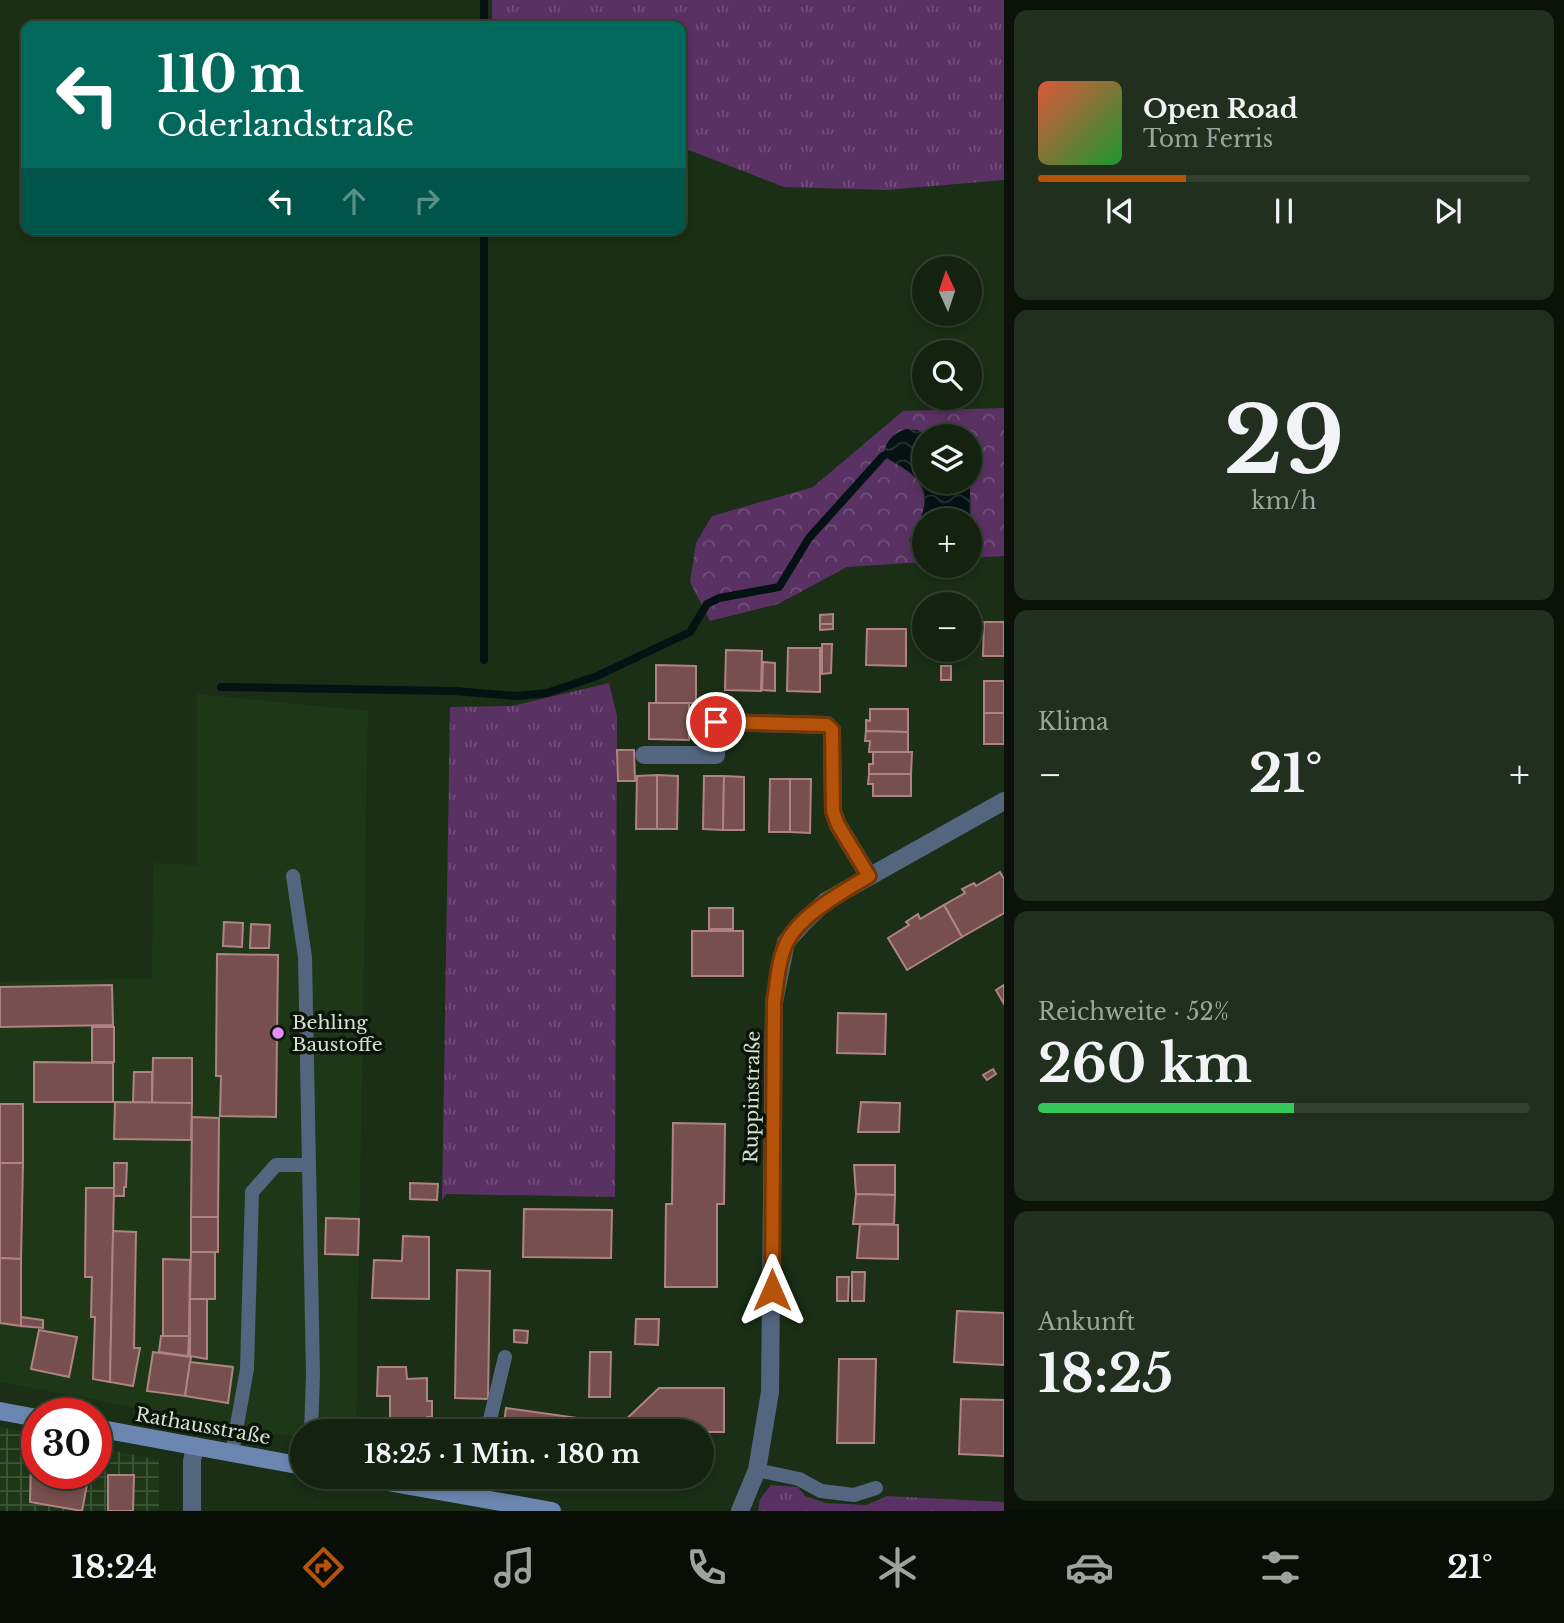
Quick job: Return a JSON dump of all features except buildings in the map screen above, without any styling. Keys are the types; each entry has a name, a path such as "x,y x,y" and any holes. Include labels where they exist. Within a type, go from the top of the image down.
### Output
{"main road":[{"path":"0,1411 21,1415"},
{"name":"Rathausstraße","path":"112,1432 290,1464"},
{"path":"427,1489 552,1511"}],"street":[{"path":"644,755 716,755 716,722 827,725 832,730 833,811 838,825 869,876"},
{"name":"Ruppinstraße","path":"740,1511 757,1470 770,1392 774,1002 786,942 826,901 1004,801"},
{"path":"192,1511 192,1461 195,1447"}],"lane":[{"path":"293,876 305,957 313,1375 311,1419"},
{"path":"232,1453 247,1369 252,1192 276,1165 308,1165"},
{"path":"489,1419 505,1357"},
{"path":"757,1470 799,1479 821,1491 854,1495 876,1488"},
{"path":"478,1498 479,1489"}],"shaded area":[{"path":"197,694 368,711 356,1419 290,1419 290,1437 112,1403 112,1398 85,1398 0,1382 0,982 152,978 153,863 197,865"},
{"path":"0,1427 21,1432 21,1489 112,1489 112,1450 159,1460 159,1511 0,1511"}],"green space":[{"path":"492,0 1004,0 1004,180 886,190 784,187 686,149 686,21 492,21"},
{"path":"1004,408 1004,556 982,557 982,508 971,508 970,494 982,494 982,424 912,424 912,494 923,494 924,506 912,508 912,563 847,567 778,604 710,621 690,582 696,543 712,516 813,487 903,411"},
{"path":"609,683 617,716 615,1197 446,1194 442,1201 450,707 512,706"},
{"path":"771,1485 798,1487 805,1496 826,1503 866,1505 887,1496 1004,1502 1004,1511 758,1511 760,1499"}],"water":[{"path":"912,430 912,475 883,456 890,439 897,433"},
{"path":"924,494 970,494 969,508 924,508"}],"waterway":[{"path":"484,0 484,21"},
{"path":"484,235 484,660"},
{"path":"221,687 454,691 516,696 547,693 597,676 690,632 707,604 719,598 779,587 809,538 883,456"}],"place":[{"name":"Behling Baustoffe","path":"278,1033"}],"route":[{"path":"716,722 827,725 832,730 833,811 838,825 869,876 826,901 786,942 774,1002 772,1290"}]}
